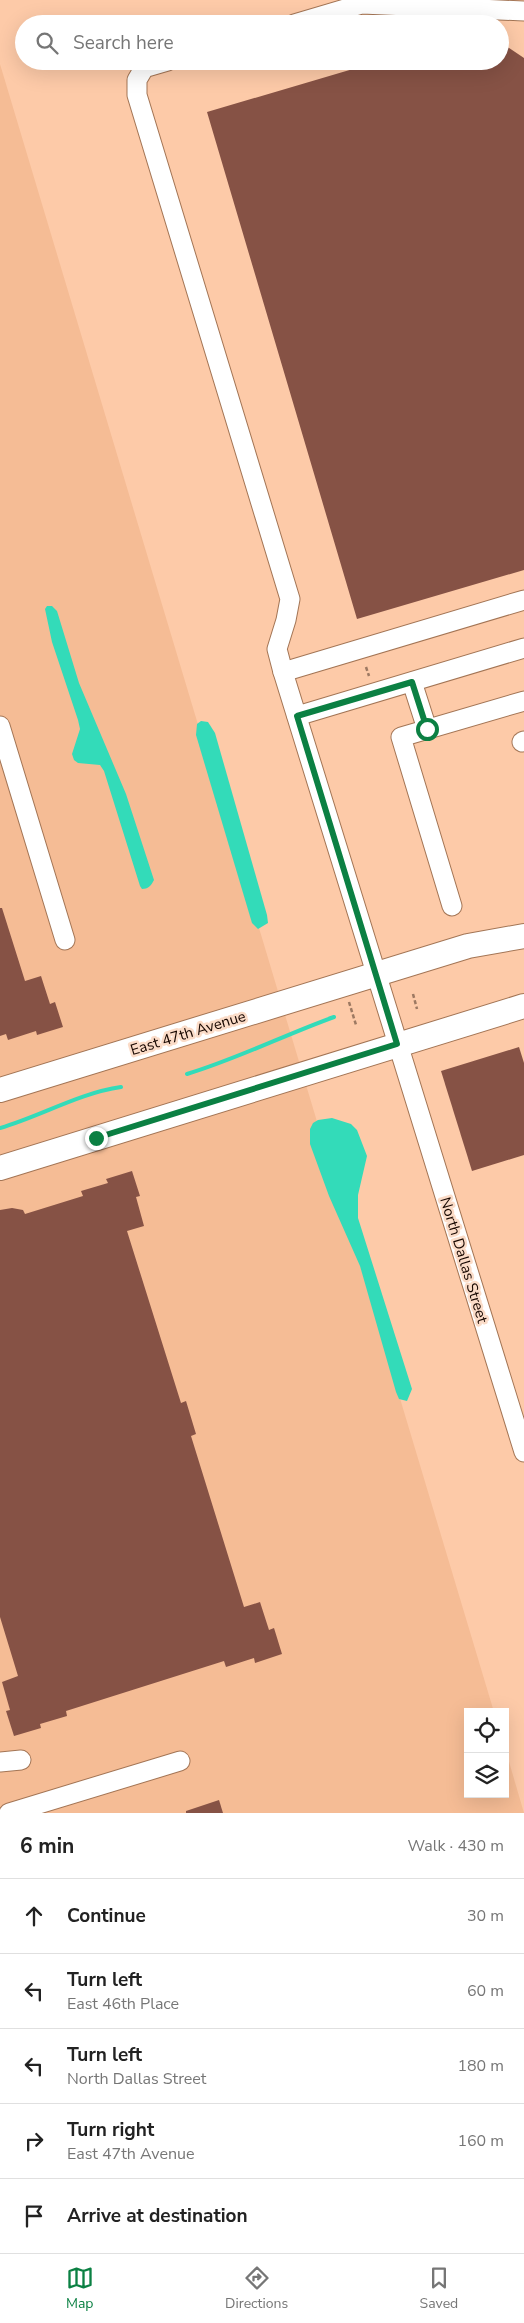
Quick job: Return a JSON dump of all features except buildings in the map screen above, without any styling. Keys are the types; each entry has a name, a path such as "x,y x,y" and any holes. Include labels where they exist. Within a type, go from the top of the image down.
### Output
{"main road":[{"name":"East 47th Avenue","path":"0,1090 468,946 524,936"},
{"path":"0,1168 524,1006"}],"street":[{"path":"325,15 362,4 524,11"},
{"path":"143,70 136,80 137,95 290,599 277,649 283,672 397,1044"},
{"path":"283,672 523,602"},
{"path":"297,716 524,648"},
{"path":"412,682 427,729"},
{"path":"452,906 401,737 524,701"},
{"path":"0,726 65,940"},
{"name":"North Dallas Street","path":"397,1044 524,1452"},
{"path":"0,1762 22,1760"},
{"path":"9,1813 180,1761"}],"path":[{"path":"366,667 369,676"},
{"path":"413,994 417,1009"},
{"path":"349,1002 356,1025"}],"shaded area":[{"path":"0,64 493,1708 464,1708 464,1798 509,1798 509,1762 524,1813 0,1813"}],"water":[{"path":"47,606 52,606 57,611 79,683 126,794 154,880 146,888 142,889 140,886 104,771 100,765 78,763 74,760 72,754 80,729 52,642 45,609"},
{"path":"201,721 208,722 215,733 267,915 268,923 258,929 252,923 196,735 197,724"},
{"path":"332,1118 351,1124 357,1130 367,1156 358,1195 358,1218 412,1389 407,1401 399,1399 396,1392 360,1266 329,1196 310,1144 310,1129 313,1123 318,1120"}],"waterway":[{"path":"187,1074 334,1017"},
{"path":"0,1128 75,1099 121,1087"}],"route":[{"path":"96,1138 397,1044 297,716 412,682 427,729"}]}
